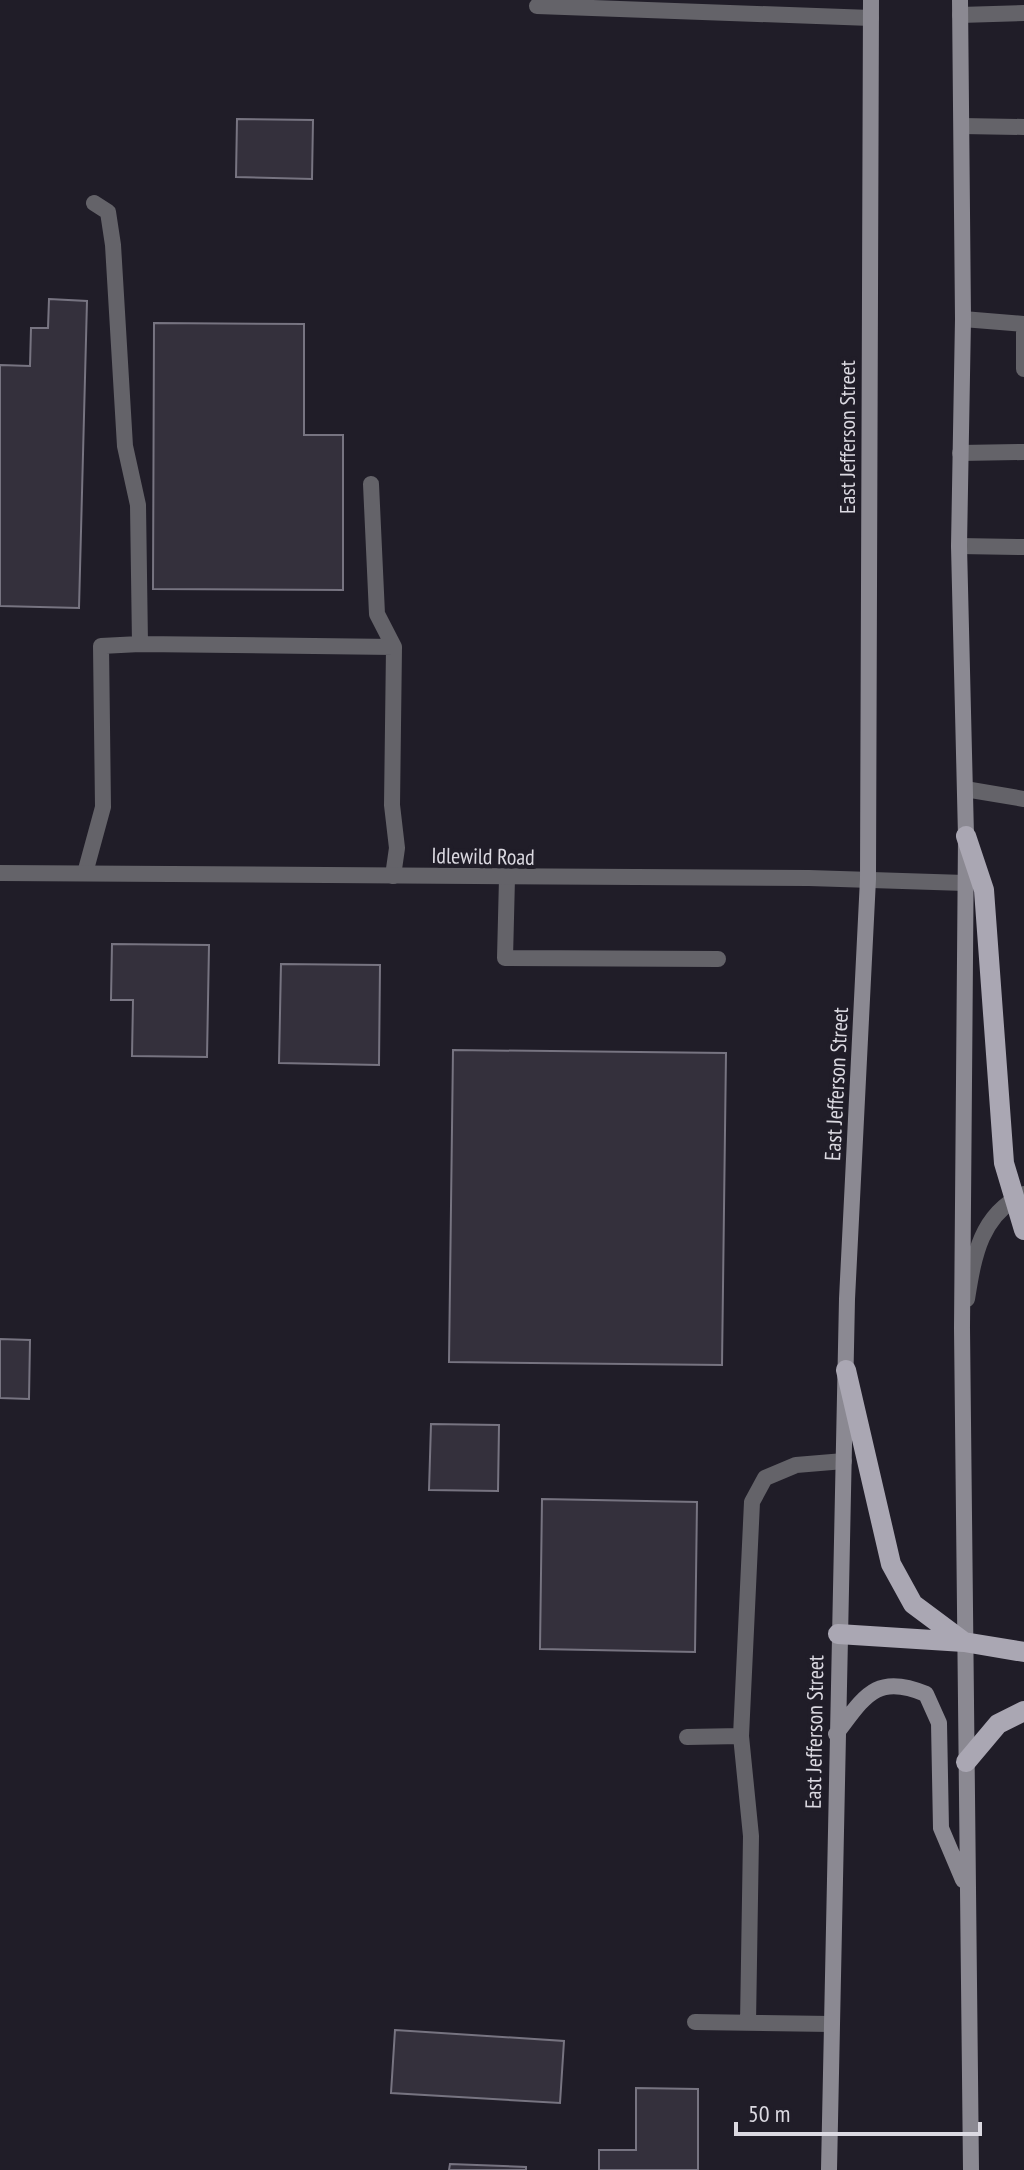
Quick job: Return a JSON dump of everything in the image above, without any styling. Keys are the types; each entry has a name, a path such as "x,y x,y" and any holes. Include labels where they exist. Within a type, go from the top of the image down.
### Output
{"main road":[{"name":"East Jefferson Street","path":"829,2170 838,1634 846,1370 868,879 871,0"},
{"path":"960,7 963,319 959,546 966,836 962,1328 971,2170"},
{"path":"966,836 984,890 1004,1163 1019,1196 1024,1230"},
{"path":"846,1370 891,1564 913,1604 964,1642"},
{"path":"838,1634 964,1642 1024,1652"},
{"path":"836,1734 869,1691 900,1683 926,1694 939,1723 941,1828 967,1889"},
{"path":"966,1762 998,1724 1024,1711"}],"street":[{"path":"537,6 871,18"},
{"path":"960,7 1024,13"},
{"path":"962,126 1024,127"},
{"path":"94,203 108,212 113,245 125,446 138,505 140,644"},
{"path":"963,319 1024,324 1024,369"},
{"path":"960,453 1024,452"},
{"path":"371,484 377,614 394,647 392,805 397,848 393,876"},
{"path":"959,546 1024,547"},
{"path":"85,873 103,807 101,646 394,647"},
{"path":"965,789 1024,799"},
{"name":"Idlewild Road","path":"0,873 868,879 965,883"},
{"path":"507,878 505,958 718,959"},
{"path":"962,1328 973,1265 992,1215 1019,1196"},
{"path":"748,2023 751,1836 741,1736 752,1502 765,1478 796,1465 844,1461"},
{"path":"687,1737 741,1736"},
{"path":"695,2022 831,2024"}],"building":[{"path":"237,119 313,120 312,179 236,177"},
{"path":"49,299 87,301 79,608 0,606 0,365 30,366 31,328 48,328"},
{"path":"154,323 304,324 304,435 343,435 343,590 153,589"},
{"path":"112,944 209,945 207,1057 132,1056 133,1000 111,1000"},
{"path":"281,964 380,965 379,1065 279,1063"},
{"path":"453,1050 726,1053 722,1365 449,1362"},
{"path":"0,1339 30,1340 29,1399 0,1398"},
{"path":"431,1424 499,1425 498,1491 429,1490"},
{"path":"542,1499 697,1502 695,1652 540,1649"},
{"path":"395,2030 564,2041 560,2103 391,2093"},
{"path":"636,2088 698,2089 698,2170 599,2170 599,2150 636,2150"},
{"path":"450,2164 526,2167 526,2170 449,2170"}]}
